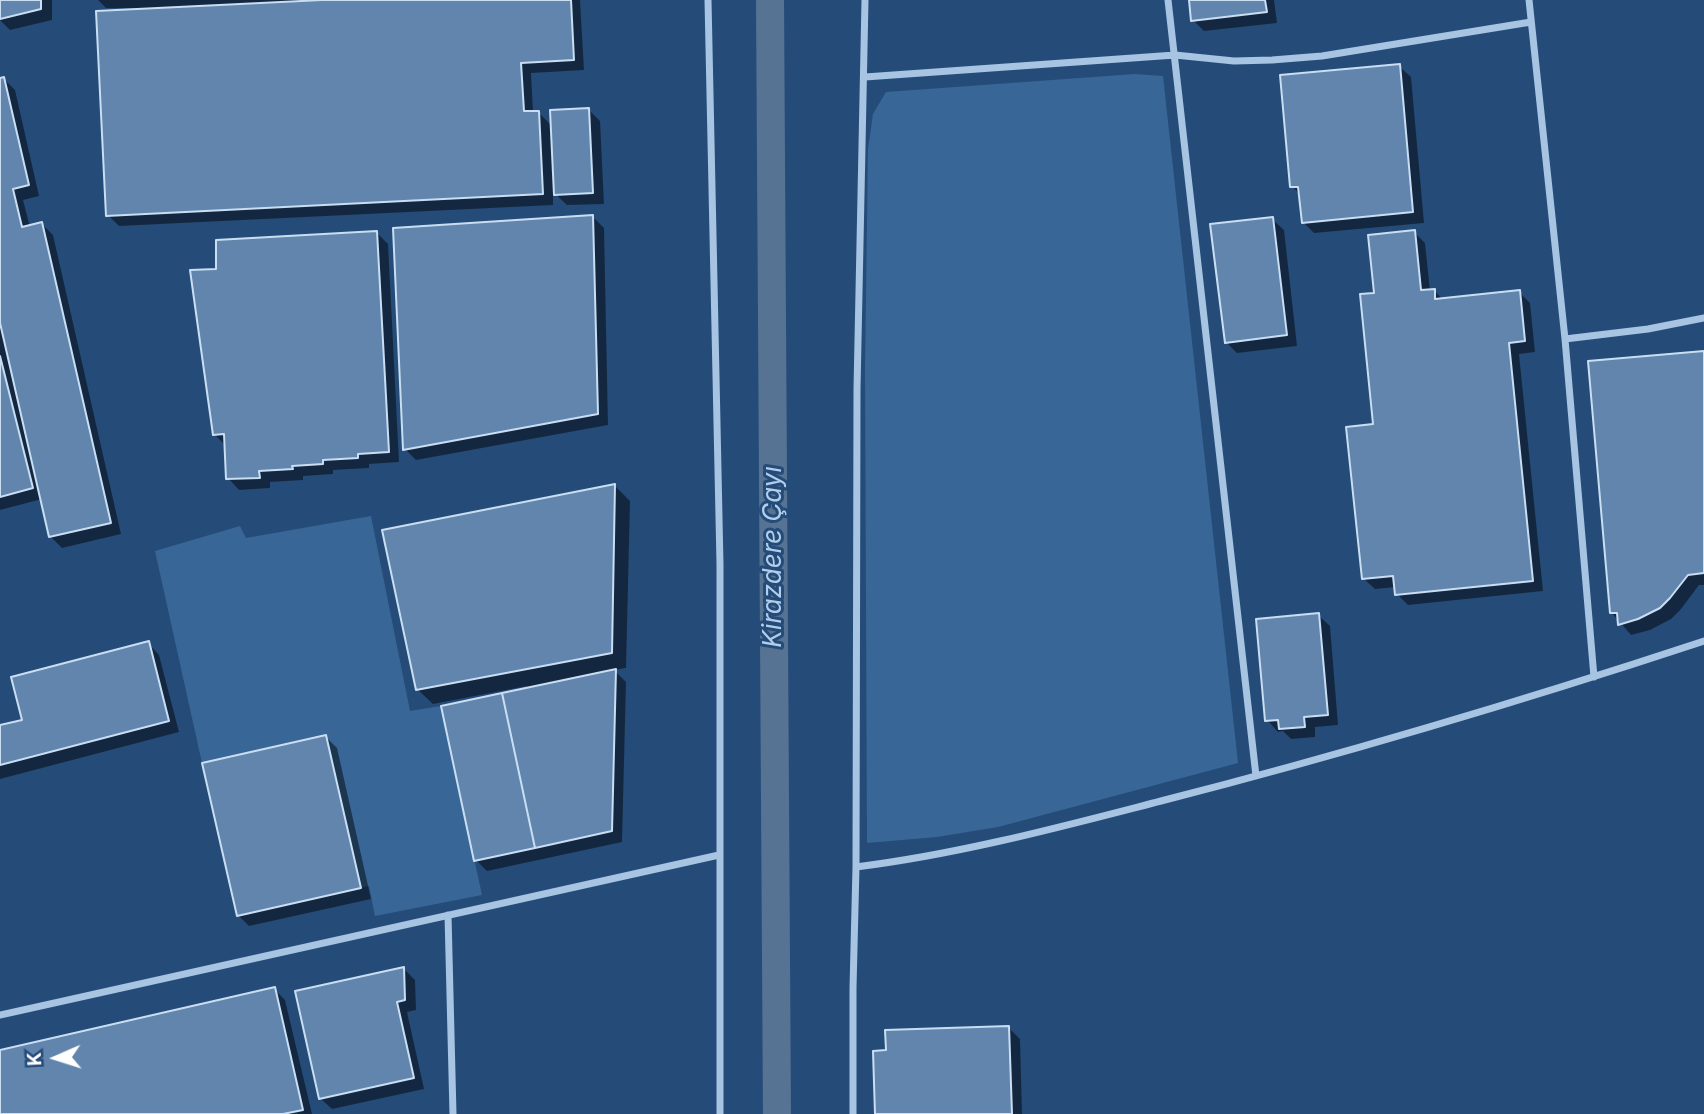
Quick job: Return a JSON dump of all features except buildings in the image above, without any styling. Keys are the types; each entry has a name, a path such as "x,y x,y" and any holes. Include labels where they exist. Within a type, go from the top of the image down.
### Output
{"street":[{"path":"708,0 720,564 720,1114"},
{"path":"853,1114 857,389 865,0"},
{"path":"1168,0 1256,776"},
{"path":"1529,0 1565,339 1594,677"},
{"path":"865,77 1175,55 1234,61 1272,61 1322,56 1531,22"},
{"path":"1565,339 1648,330 1704,318"},
{"path":"856,867 949,853 1256,776 1704,642"},
{"path":"0,1014 719,855"},
{"path":"448,915 453,1114"}],"shaded area":[{"path":"1135,74 1163,76 1238,763 998,827 937,837 867,843 865,369 868,149 873,114 886,92"},
{"path":"371,516 410,711 441,706 482,895 375,916 369,886 361,888 326,735 202,763 155,551 240,526 246,538"}],"waterway":[{"name":"Kirazdere Çayı","path":"770,0 777,1114"}]}
